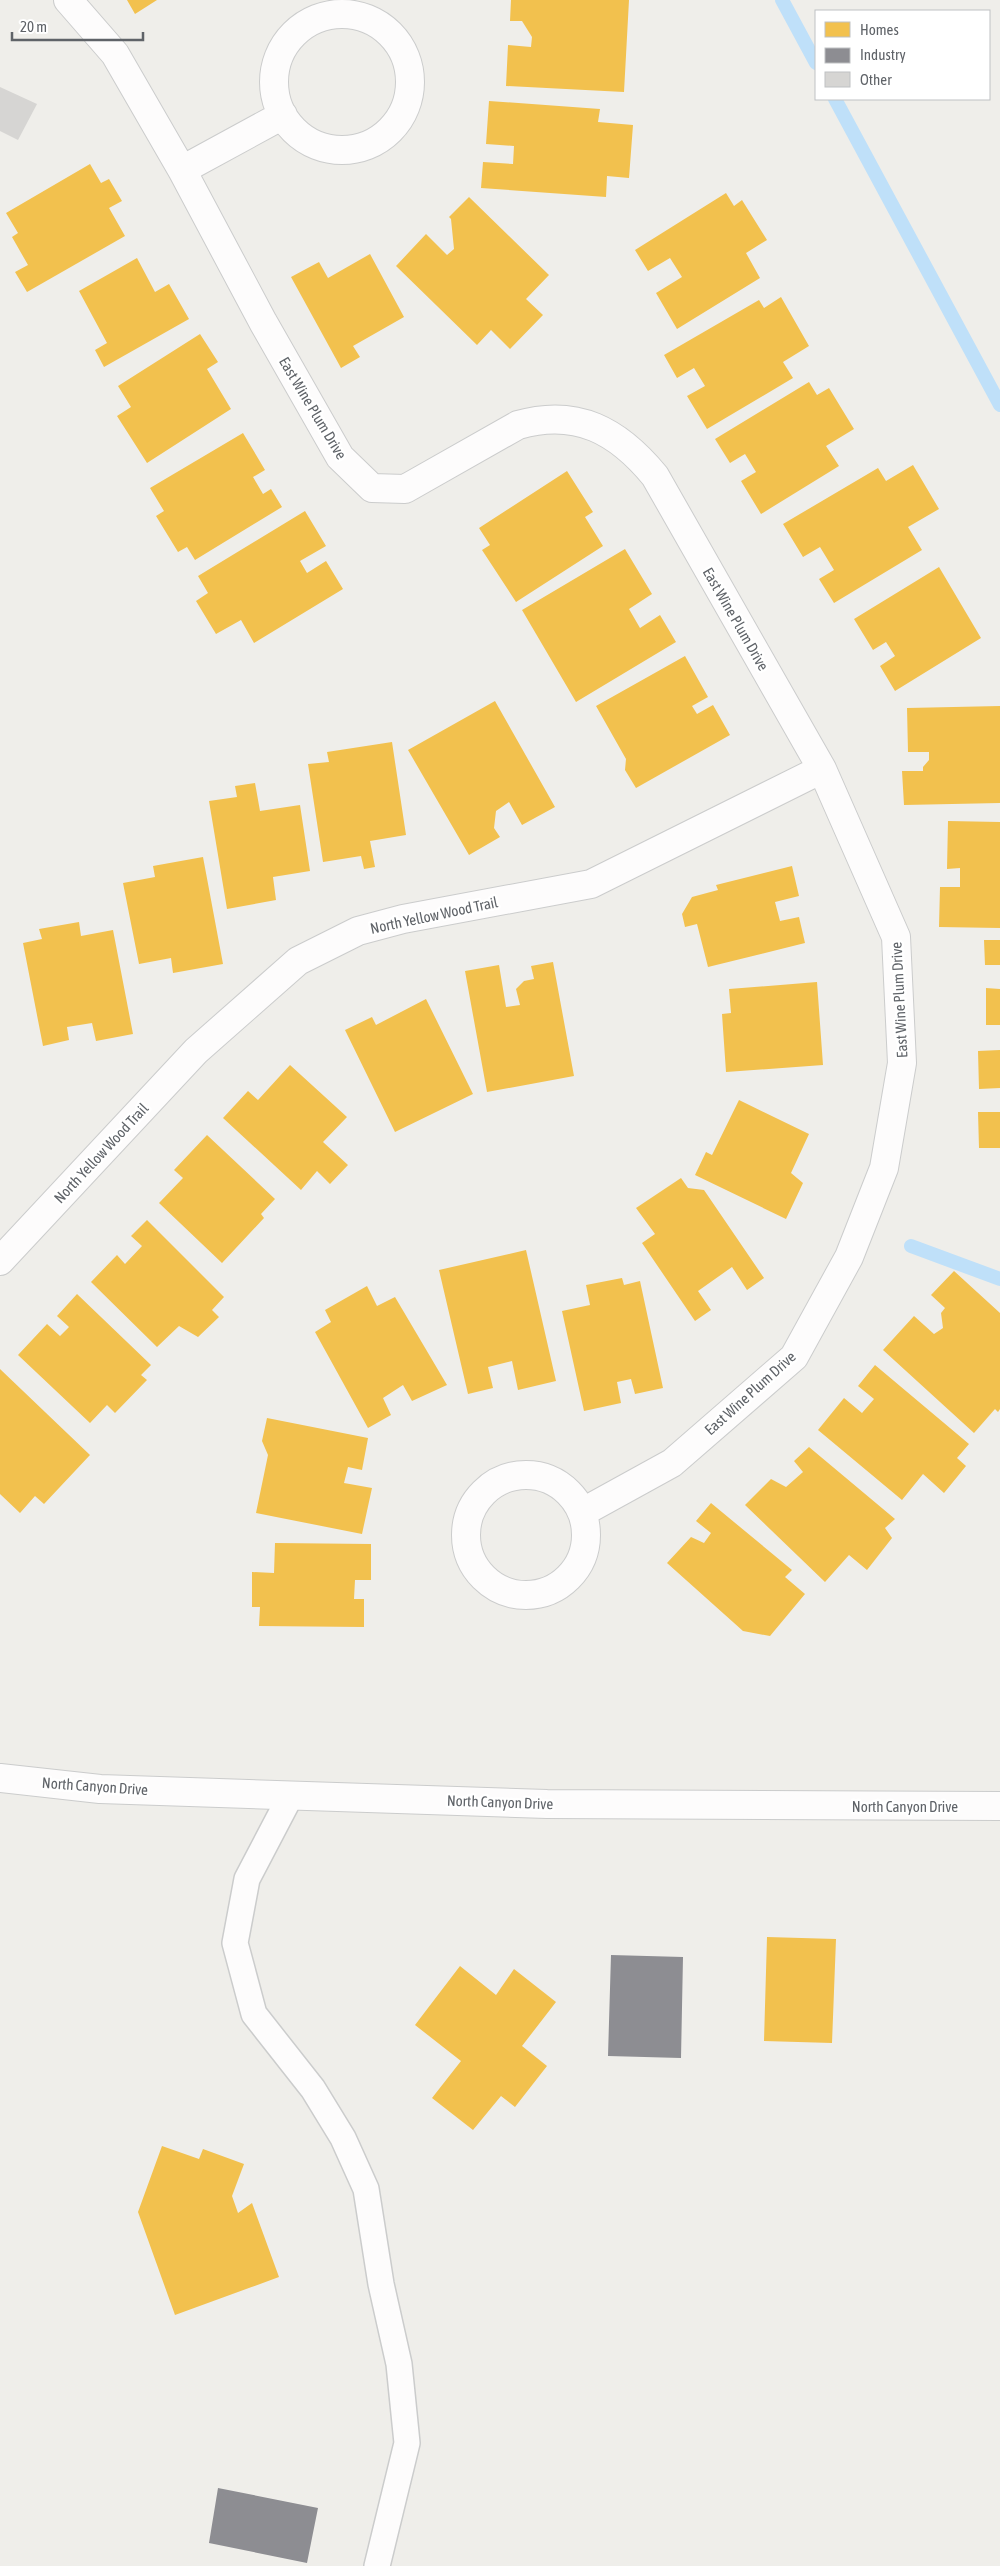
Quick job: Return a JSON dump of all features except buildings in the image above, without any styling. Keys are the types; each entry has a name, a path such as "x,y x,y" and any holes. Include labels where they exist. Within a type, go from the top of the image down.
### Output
{"street":[{"name":"East Wine Plum Drive","path":"68,0 115,54 182,170 340,457 372,488 405,489 518,426 535,420 576,422 600,428 639,456 655,476 822,769 896,937 902,1063 884,1168 849,1256 794,1357 672,1463 582,1512"},
{"path":"333,14 352,14 371,20 386,30 401,49 409,71 409,95 400,117 384,135 364,146 341,150 317,146 298,134 282,115 276,98 274,78 277,60 286,43 298,29 315,19 333,14"},
{"path":"182,170 282,115"},
{"name":"North Yellow Wood Trail","path":"0,1261 196,1051 298,961 358,931 402,918 591,884 822,769"},
{"path":"517,1475 536,1475 556,1482 572,1495 582,1512 586,1531 585,1550 576,1568 563,1582 547,1592 528,1595 509,1593 491,1584 477,1569 468,1551 466,1531 471,1511 478,1500 498,1481 517,1475"},
{"name":"North Canyon Drive","path":"0,1778 100,1789 547,1804 1000,1806"}],"lane":[{"path":"291,1795 247,1878 235,1943 254,2014 313,2089 343,2138 366,2189 381,2284 398,2364 406,2443 377,2566"}],"waterway":[{"path":"782,0 815,61"},
{"path":"836,100 1000,405"},
{"path":"911,1246 1000,1279"}]}
